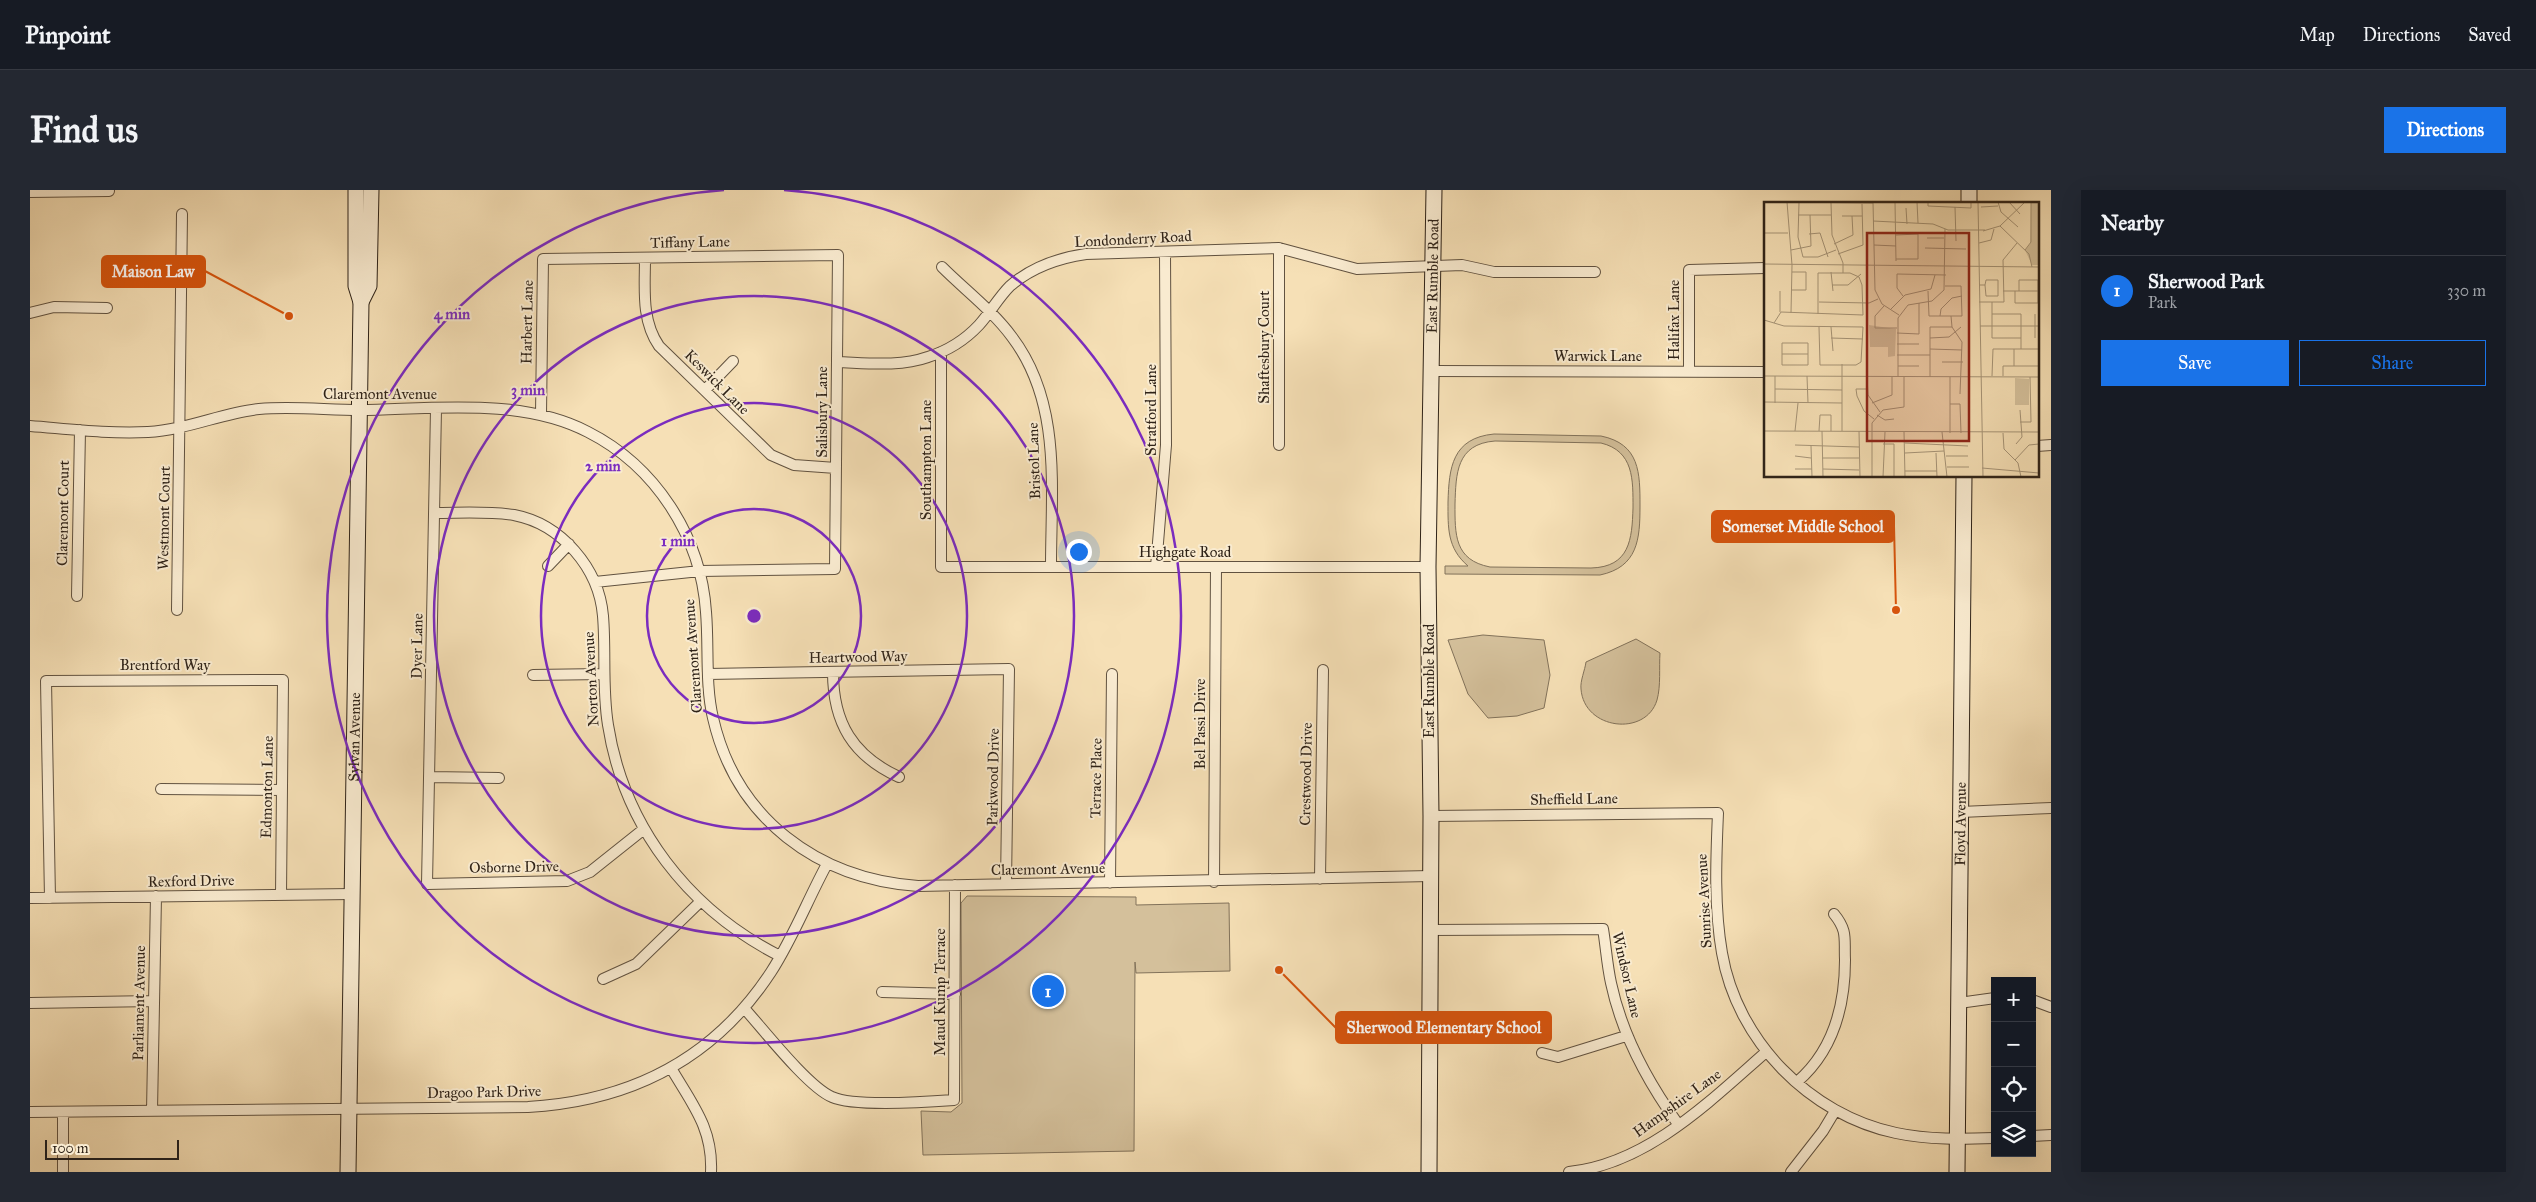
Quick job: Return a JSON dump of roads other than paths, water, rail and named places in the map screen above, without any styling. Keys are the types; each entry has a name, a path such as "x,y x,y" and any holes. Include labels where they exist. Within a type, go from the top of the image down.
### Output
{"street":[{"name":"Sylvan Avenue","path":"348,1172 361,302 356,286 356,190"},
{"name":"Sylvan Avenue","path":"361,302 369,286 372,190"},
{"name":"East Rumble Road","path":"1429,1172 1430,816 1428,566 1434,190"},
{"path":"30,192 109,191"},
{"name":"Westmont Court","path":"177,610 182,214"},
{"name":"Londonderry Road","path":"837,362 896,363 927,358 941,352 966,337 1004,293 1024,276 1056,260 1086,254 1279,248 1357,268 1462,265 1494,272 1595,272"},
{"name":"Shaftesbury Court","path":"1279,248 1279,445"},
{"name":"Stratford Lane","path":"1156,567 1166,445 1165,252"},
{"name":"Tiffany Lane","path":"543,259 838,256"},
{"name":"Salisbury Lane","path":"700,571 835,570 838,256"},
{"name":"Keswick Lane","path":"645,258 646,316 651,332 659,346 758,444 782,461 803,467 836,468"},
{"name":"Harbert Lane","path":"541,414 543,259"},
{"name":"Bristol Lane","path":"942,267 989,312 1021,349 1038,384 1045,406 1050,441 1051,566"},
{"name":"Halifax Lane","path":"1689,371 1689,270 1764,268"},
{"path":"30,313 54,307 107,308"},
{"name":"Southampton Lane","path":"941,352 941,567"},
{"path":"705,390 733,361"},
{"name":"Warwick Lane","path":"1431,371 1764,372"},
{"name":"Claremont Avenue","path":"30,426 150,432 259,409 499,408 541,414 588,432 611,445 641,470 674,513 692,547 700,571 706,611 708,674 712,717 726,759 742,789 776,828 808,853 827,864 852,874 895,884 955,885 1214,882 1430,876"},
{"name":"Dyer Lane","path":"427,884 436,409"},
{"name":"Claremont Court","path":"77,596 80,430"},
{"path":"2038,446 2051,446"},
{"name":"Floyd Avenue","path":"1957,1172 1964,478"},
{"name":"Norton Avenue","path":"434,513 499,513 516,516 542,525 569,544 588,569 595,582 603,615 603,674 608,726 613,753 628,796 644,829 668,866 700,902 740,934 780,956"},
{"path":"548,566 569,544"},
{"name":"Highgate Road","path":"941,567 1216,568 1428,566"},
{"name":"Bel Passi Drive","path":"1214,882 1216,568"},
{"path":"595,582 700,571"},
{"name":"Heartwood Way","path":"708,674 1009,669"},
{"name":"Parkwood Drive","path":"1006,884 1009,669"},
{"name":"Crestwood Drive","path":"1320,878 1322,670"},
{"path":"833,672 836,706 846,732 871,761 899,777"},
{"path":"533,675 603,674"},
{"name":"Terrace Place","path":"1110,883 1112,674"},
{"name":"Brentford Way","path":"50,898 46,681 283,680"},
{"name":"Edmonton Lane","path":"281,895 283,680"},
{"path":"429,777 500,778"},
{"path":"161,789 282,790"},
{"path":"1961,812 2051,808"},
{"name":"Sheffield Lane","path":"1430,816 1718,813"},
{"name":"Sunrise Avenue","path":"1718,813 1716,864 1722,955 1738,1003 1766,1052 1814,1097 1835,1111 1871,1126 1895,1133 1958,1139 1991,1138"},
{"name":"Osborne Drive","path":"427,884 567,881 590,872 644,829"},
{"name":"Dragoo Park Drive","path":"30,1112 558,1105 607,1096 629,1089 671,1068 707,1043 744,1008 780,956 827,864"},
{"name":"Maud Kump Terrace","path":"744,1008 816,1087 832,1098 852,1102 954,1100 955,885"},
{"name":"Rexford Drive","path":"30,898 352,894"},
{"name":"Parliament Avenue","path":"152,1111 156,896"},
{"path":"603,979 636,964 700,902"},
{"path":"1797,1082 1807,1074 1826,1044 1839,1016 1843,1001 1844,927 1834,914"},
{"name":"Windsor Lane","path":"1430,930 1603,929 1611,982 1626,1036 1659,1098 1678,1124"},
{"path":"882,992 954,994"},
{"path":"1959,1003 1991,999"},
{"path":"30,1003 154,1001"},
{"path":"2036,1001 2051,1007"},
{"path":"1542,1053 1558,1057 1626,1036"},
{"name":"Hampshire Lane","path":"1569,1172 1601,1165 1636,1152 1678,1124 1766,1052"},
{"path":"671,1068 705,1127 712,1152 711,1172"},
{"path":"1791,1172 1823,1131 1835,1111"},
{"path":"63,1112 63,1172"},
{"path":"2036,1136 2051,1135"}],"place":[{"name":"Maison Law","path":"289,316"},
{"name":"Somerset Middle School","path":"1896,610"},
{"name":"Sherwood Elementary School","path":"1279,970"},
{"name":"Sherwood Park","path":"1048,991"}]}
